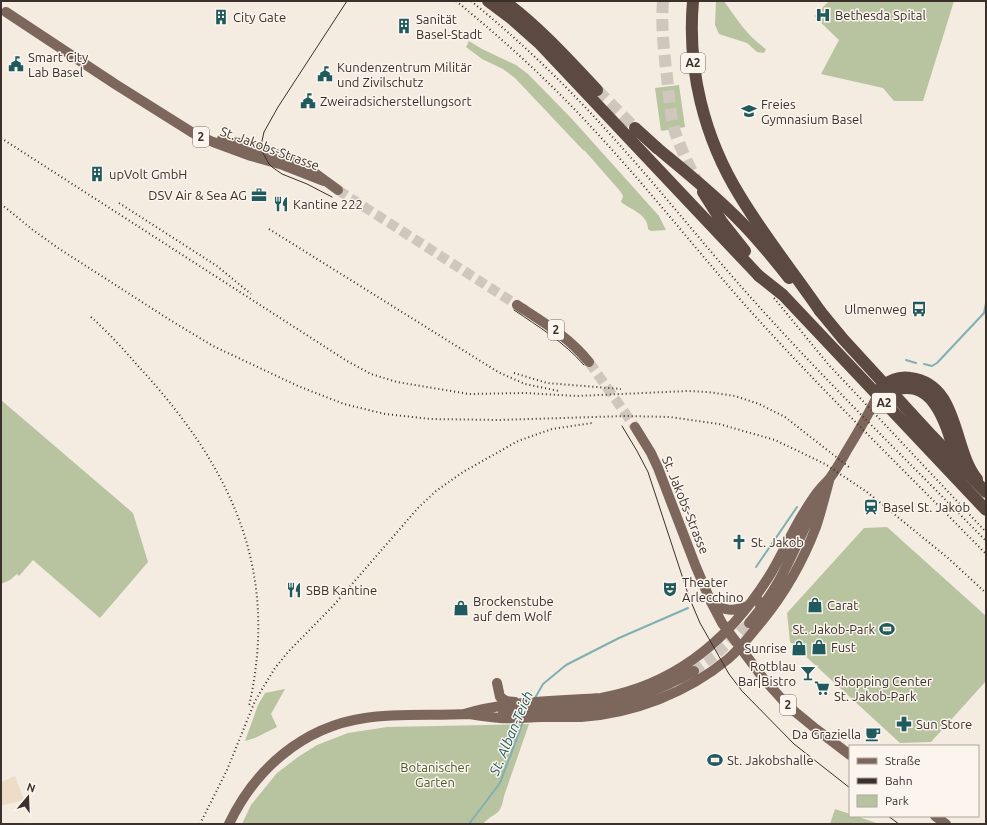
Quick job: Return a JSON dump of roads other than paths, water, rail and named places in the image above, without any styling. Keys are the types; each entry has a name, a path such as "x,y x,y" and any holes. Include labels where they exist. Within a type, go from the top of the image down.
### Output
{"highway":[{"path":"488,1 512,19 539,43 630,140 762,274"},
{"path":"504,1 547,38 597,90"},
{"name":"A2","path":"693,1 692,28 694,66 700,102 721,163 739,196 820,311 847,343 932,436 986,492"},
{"path":"635,128 708,191 742,223 802,293 820,311"},
{"path":"703,192 727,229 762,274"},
{"name":"A2","path":"762,274 986,510"},
{"path":"884,390 897,389 908,382 924,382 933,389 943,399 951,413 970,468 986,489"},
{"path":"908,382 926,395 938,408 944,419 961,476 979,507 986,514"}],"main road":[{"name":"St. Jakobs-Strasse","path":"6,12 115,84 193,133 251,156 324,181 338,190"},
{"name":"2","path":"517,305 559,332 589,362"},
{"path":"749,624 778,583 794,554 814,508 876,400 884,390"},
{"name":"St. Jakobs-Strasse","path":"635,427 651,453 658,468 711,602 727,630 739,648 770,687 788,706 849,754"},
{"path":"464,714 485,708 516,708 560,704 628,692 644,687 692,661 727,630 758,597 802,516 821,488 830,479"},
{"path":"497,683 498,692 501,698 516,708 550,717 599,715 631,708 656,700 691,684 729,658 739,648 789,582 812,536 830,479"},
{"path":"758,597 761,607 769,610"},
{"path":"711,602 728,610 748,606"},
{"path":"560,704 602,705 658,689 694,671"},
{"path":"229,824 236,808 246,792 266,769 281,754 317,733 346,722 366,718 464,714 500,718 516,708"},
{"path":"936,817 946,824"}],"waterway":[{"name":"St. Alban-Teich","path":"924,364 932,366 937,363 984,313 986,303"},
{"name":"St. Alban-Teich","path":"906,360 916,363"},
{"name":"St. Alban-Teich","path":"756,567 797,507"},
{"name":"St. Alban-Teich","path":"535,698 543,684 566,665 619,638 688,608"},
{"name":"St. Alban-Teich","path":"469,824 500,783 523,722"}],"tunnel":[{"path":"663,1 663,39 672,118 680,145 697,182"},
{"path":"597,90 635,128"},
{"path":"338,190 517,305"},
{"path":"589,362 635,427"},
{"path":"694,671 716,655 749,623"}],"tram line":[{"path":"332,197 307,184 282,174 272,167 263,153 262,141 264,132 278,107 347,1"},
{"path":"514,310 560,342 584,365"},
{"path":"622,426 648,472 689,597 700,623 729,674 742,691 794,744 849,787"},
{"path":"889,817 899,824"}],"railway":[{"path":"456,1 527,63 578,113 613,151 774,337 986,554"},
{"path":"471,1 529,51 583,104 782,332 986,541"},
{"path":"1,138 347,361 371,374 397,382 469,394 525,393 577,396 688,391 735,396 759,404 785,417 849,467"},
{"path":"119,203 217,266 251,294"},
{"path":"1,204 58,248 213,346 298,386 344,404 385,414 431,419 499,420 625,416 670,417 719,424 775,440 825,464 867,492 948,558 986,593"},
{"path":"269,229 498,372 525,384 559,391"},
{"path":"774,298 828,364 986,532"},
{"path":"91,317 110,335 139,367 171,405 199,443 222,482 240,523 252,565 258,609 257,656 249,706"},
{"path":"514,373 547,383 621,389"},
{"path":"200,824 227,770 255,701 275,668 288,652 333,606 418,508 436,491 463,472 518,441 552,429 592,423"}],"place":[{"name":"Bethesda Spital","path":"823,15"},
{"name":"City Gate","path":"221,17"},
{"name":"Sanität Basel-Stadt","path":"404,26"},
{"name":"Smart City Lab Basel","path":"16,64"},
{"name":"Kundenzentrum Militär und Zivilschutz","path":"325,74"},
{"name":"Zweiradsicherstellungsort","path":"308,101"},
{"name":"Freies Gymnasium Basel","path":"749,111"},
{"name":"upVolt GmbH","path":"97,174"},
{"name":"DSV Air & Sea AG","path":"259,195"},
{"name":"Kantine 222","path":"281,204"},
{"name":"Ulmenweg","path":"919,309"},
{"name":"Basel St. Jakob","path":"871,507"},
{"name":"St. Jakob","path":"739,542"},
{"name":"Theater Arlecchino","path":"670,589"},
{"name":"SBB Kantine","path":"294,590"},
{"name":"Carat","path":"815,605"},
{"name":"Brockenstube auf dem Wolf","path":"461,608"},
{"name":"St. Jakob-Park","path":"887,629"},
{"name":"Fust","path":"819,647"},
{"name":"Sunrise","path":"799,648"},
{"name":"Rotblau Bar|Bistro","path":"808,673"},
{"name":"Shopping Center St. Jakob-Park","path":"822,688"},
{"name":"Sun Store","path":"904,724"},
{"name":"Da Graziella","path":"873,734"},
{"name":"St. Jakobshalle","path":"715,760"}],"park label":[{"name":"Botanischer Garten","path":"435,774"}]}
